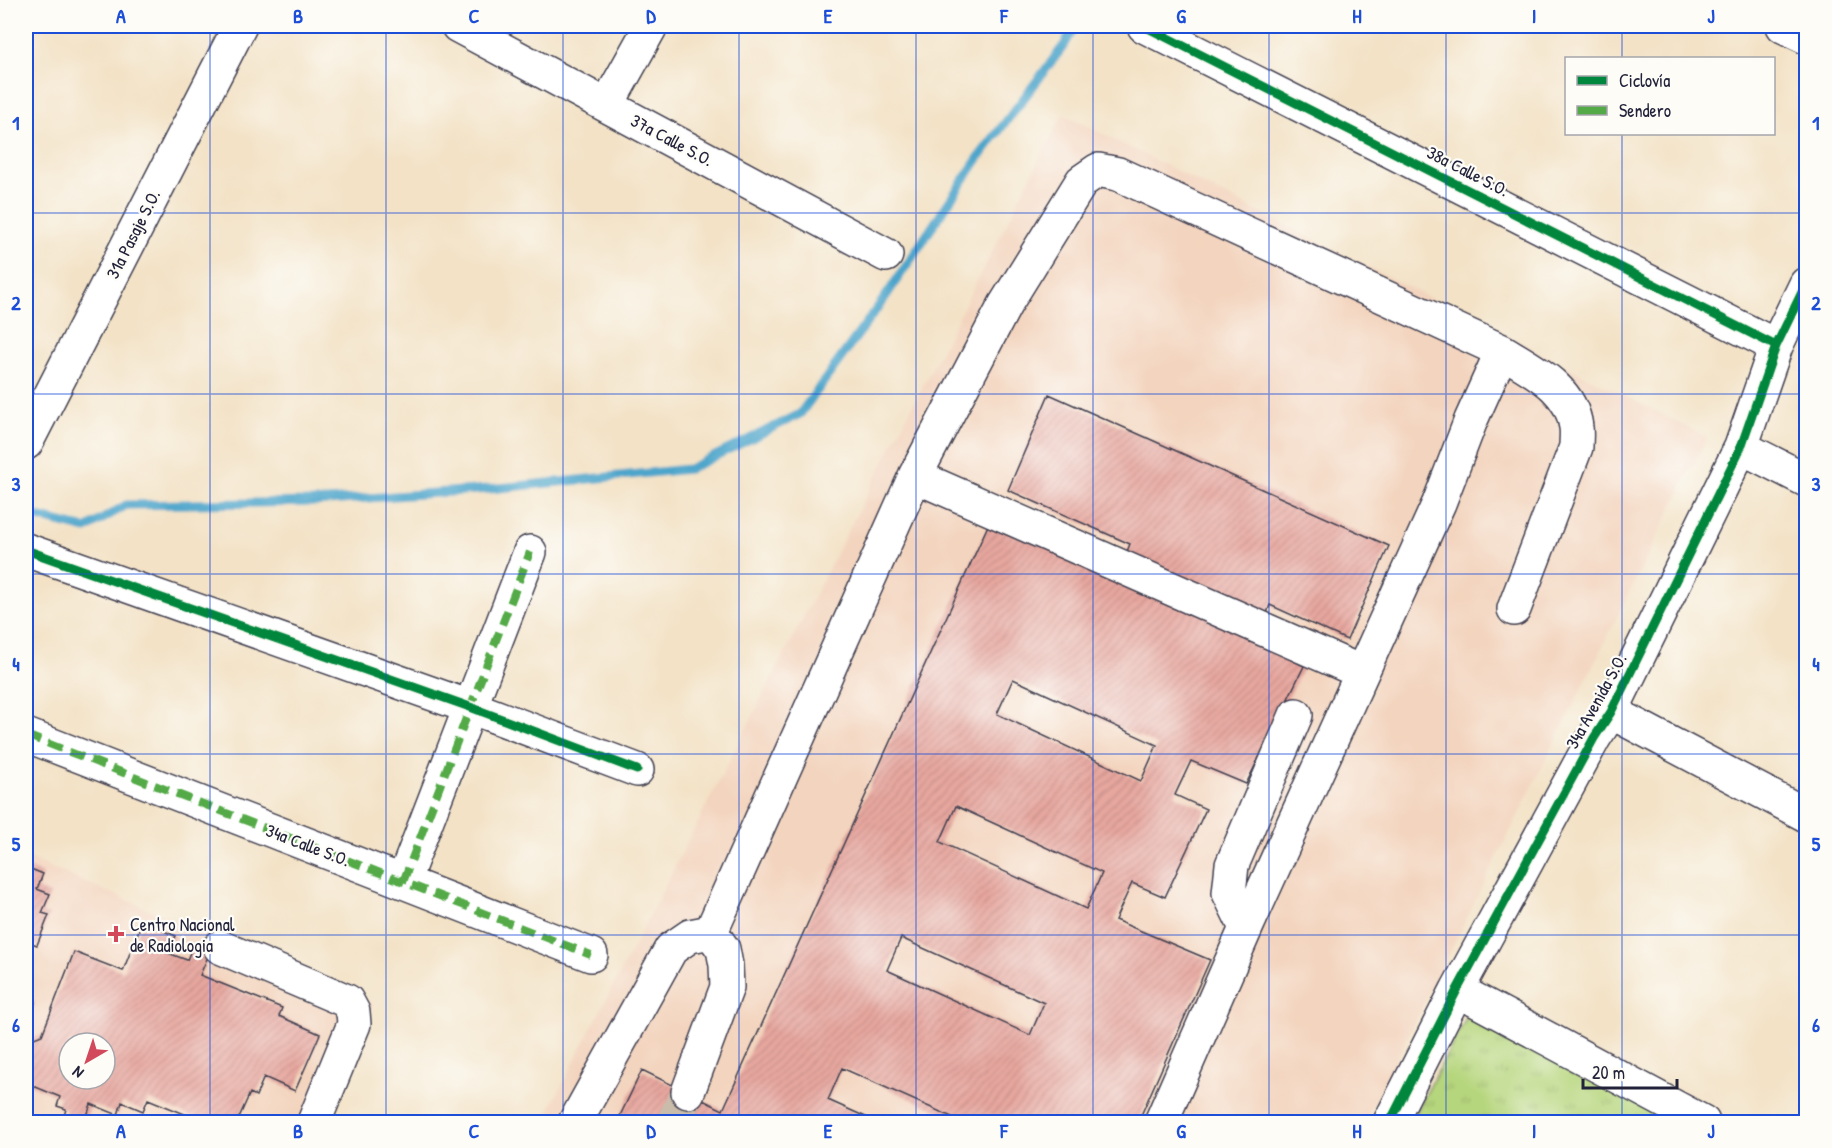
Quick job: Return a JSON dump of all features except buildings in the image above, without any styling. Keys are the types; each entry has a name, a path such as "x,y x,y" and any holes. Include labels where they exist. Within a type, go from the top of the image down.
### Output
{"street":[{"name":"31a Pasaje S.O.","path":"26,443 240,26"},
{"name":"37a Calle S.O.","path":"458,26 886,255"},
{"path":"608,105 651,26"},
{"name":"38a Calle S.O.","path":"1144,26 1776,346"},
{"path":"1783,26 1806,37"},
{"path":"711,932 915,476 1005,305 1082,181 1098,170 1118,174 1502,351 1551,382 1566,399 1576,426 1576,447 1514,609"},
{"name":"34a Avenida S.O.","path":"1390,1122 1457,990 1594,738 1611,712 1741,447 1776,346 1806,284"},
{"path":"1161,1122 1246,928 1439,503 1471,420 1502,351"},
{"path":"1741,447 1806,480"},
{"path":"915,476 1361,672"},
{"path":"26,550 470,707 637,770"},
{"path":"403,882 530,552"},
{"path":"1611,712 1806,815"},
{"path":"1246,928 1229,893 1232,865 1296,715"},
{"name":"34a Calle S.O.","path":"26,735 591,955"},
{"path":"688,1092 727,987 723,949 711,932"},
{"path":"574,1122 671,949 690,936 711,932"},
{"path":"220,947 347,1001 353,1012 354,1024 314,1122"},
{"path":"1457,990 1703,1122"}],"shaded area":[{"path":"1063,114 1707,437 1365,1122 543,1122"},
{"name":"Centro Nacional de Radiologia","path":"26,857 373,1004 328,1122 26,1122"}],"green space":[{"path":"1470,1011 1684,1122 1411,1122"}],"waterway":[{"path":"26,514 86,529 126,505 314,502 489,489 689,469 800,414 886,296 979,157 1065,44 1075,26"}],"tunnel":[{"path":"673,1122 688,1092"}],"marked path":[{"path":"403,882 530,552"},
{"path":"26,735 591,955"}],"cycle path":[{"path":"1144,26 1776,346"},
{"path":"1390,1122 1457,990 1594,738 1611,712 1741,447 1776,346 1806,284"},
{"path":"26,550 470,707 637,770"}],"place":[{"name":"Centro Nacional de Radiologia","path":"116,934"}]}
